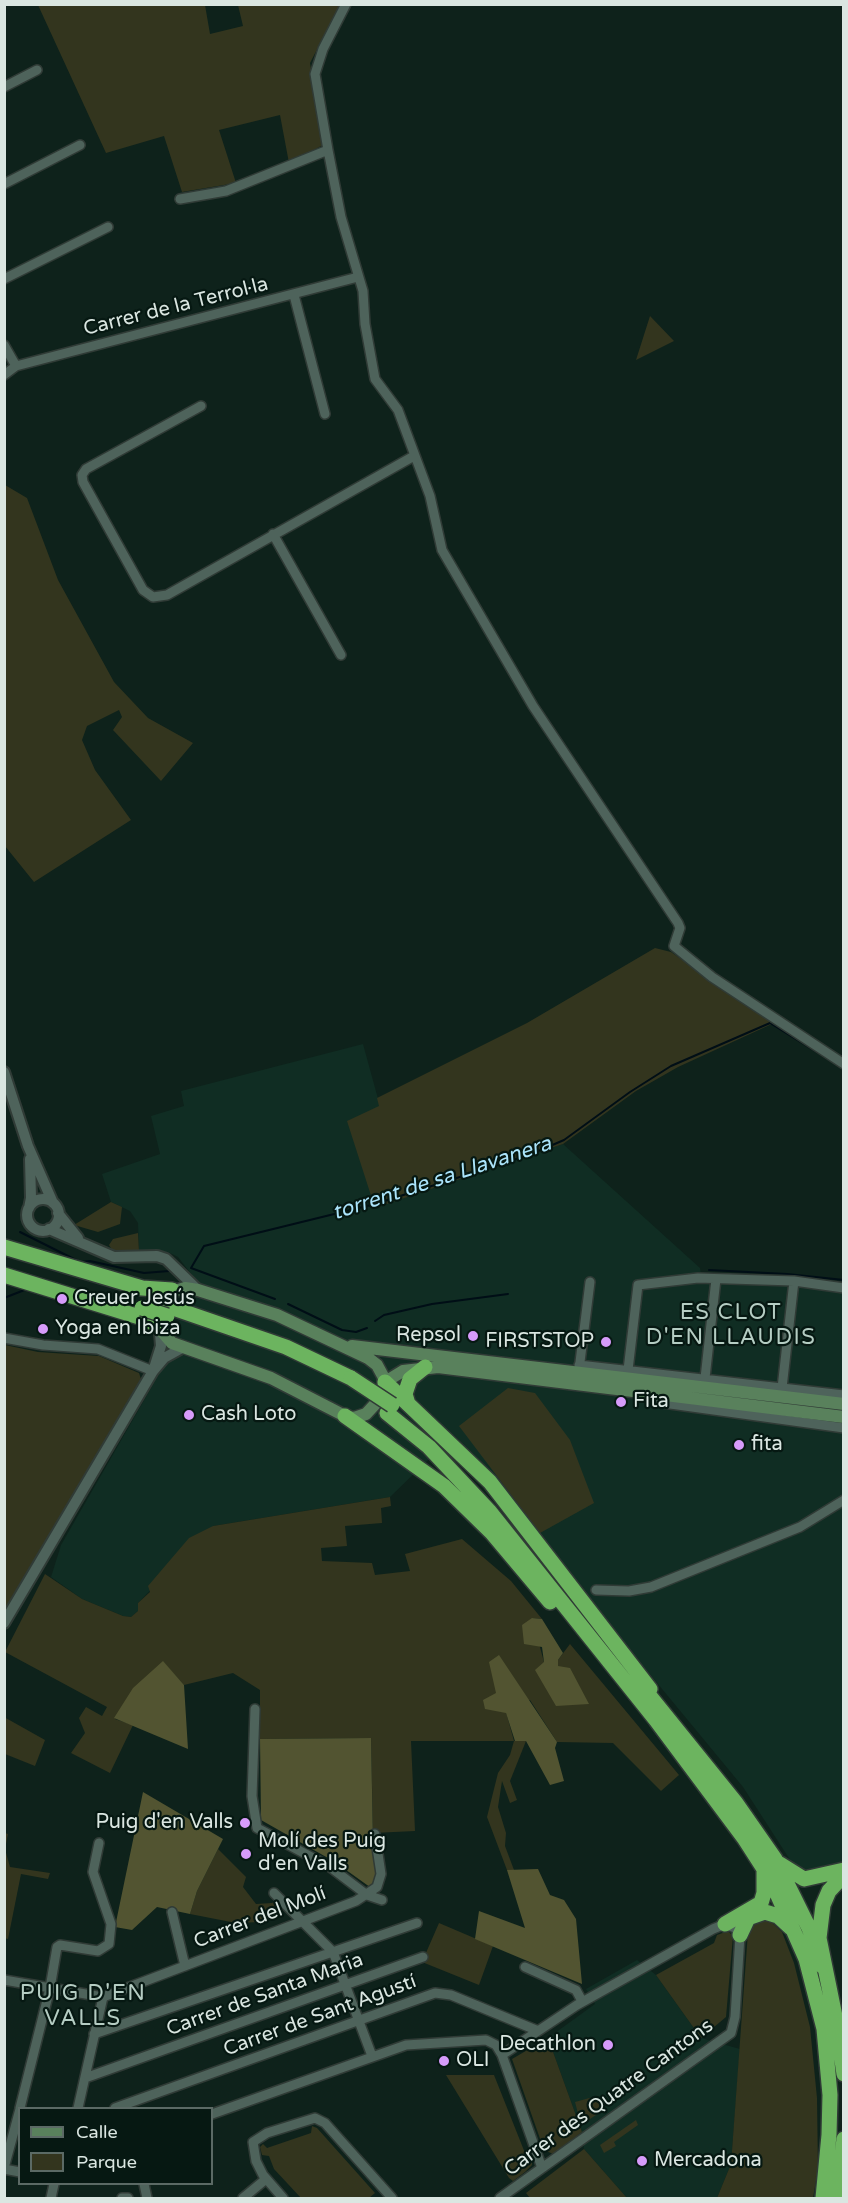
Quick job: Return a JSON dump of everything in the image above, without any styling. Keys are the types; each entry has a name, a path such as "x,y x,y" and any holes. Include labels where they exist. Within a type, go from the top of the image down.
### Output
{"highway":[{"path":"4,1247 142,1288 173,1290"},
{"path":"4,1256 144,1303 164,1321"},
{"path":"4,1265 144,1303"},
{"path":"4,1275 149,1320 164,1321 281,1356 348,1383 395,1407 436,1440 478,1484 669,1717 736,1803 769,1863 796,1933 819,2006 828,2063 829,2135 823,2199"},
{"path":"395,1407 407,1385 424,1367"},
{"path":"385,1382 395,1407 429,1447 473,1491 656,1719 664,1734"},
{"path":"345,1416 444,1486 492,1533 664,1734 769,1863 800,1907 824,1967"},
{"path":"769,1863 804,1879 843,1870"},
{"path":"725,1924 761,1903 769,1863"},
{"path":"843,1875 829,1891 823,1905 819,1938 837,2026 843,2074"},
{"path":"740,1935 748,1917 765,1912 778,1916 796,1933"},
{"path":"837,2199 843,2139"}],"main road":[{"path":"173,1290 198,1290 277,1315 345,1345 376,1365 385,1382 383,1391 371,1411 360,1417 345,1416 271,1378 182,1348 164,1321 156,1316 160,1302 173,1290"},
{"path":"345,1345 843,1396"},
{"path":"385,1382 402,1371 424,1367 843,1417"}],"street":[{"path":"346,4 323,49 315,74 328,150 340,217 363,291 365,324 375,379 394,401 430,496 442,550 533,706 678,923 680,928 674,946 712,977 843,1064"},
{"path":"4,87 37,70"},
{"path":"4,184 80,145"},
{"path":"180,200 226,191 328,150"},
{"path":"4,279 108,227"},
{"name":"Carrer de la Terrol·la","path":"4,375 16,366 358,277"},
{"path":"294,295 325,414"},
{"path":"4,345 16,366"},
{"path":"201,406 86,470 82,475 83,482 143,590 153,597 167,595 414,456"},
{"path":"273,534 341,655"},
{"path":"4,1072 28,1146 56,1208 80,1241"},
{"path":"28,1146 31,1182 27,1217 31,1226 39,1230 49,1229 80,1241 101,1254 126,1258 157,1256 178,1268 184,1278 198,1290"},
{"path":"29,1208 38,1200 56,1208"},
{"path":"49,1229 55,1224 56,1208"},
{"path":"173,1290 178,1280 178,1268"},
{"path":"705,1378 716,1279"},
{"path":"628,1370 638,1285 716,1279 794,1281 843,1288"},
{"path":"782,1388 794,1281"},
{"path":"590,1282 579,1369 628,1370 843,1396"},
{"path":"153,1371 161,1346 164,1321"},
{"path":"4,1338 43,1345 98,1349 153,1371"},
{"path":"4,1623 153,1371 164,1358 182,1348"},
{"path":"648,1392 663,1403 843,1428"},
{"path":"597,1590 629,1592 651,1587 800,1527 843,1500"},
{"path":"255,1709 252,1796 257,1828 330,1867 367,1894 382,1900"},
{"path":"367,1894 377,1887 381,1874 375,1834"},
{"path":"20,2107 50,1988 57,1947 60,1945 98,1951 109,1944 111,1923 93,1872 99,1844"},
{"path":"274,1893 333,1952 372,2056"},
{"name":"Carrer del Molí","path":"103,1997 367,1894"},
{"path":"172,1912 185,1965"},
{"path":"94,2034 417,1923"},
{"path":"502,2055 582,2001 725,1924 735,1928 740,1935"},
{"name":"Carrer des Quatre Cantons","path":"500,2199 731,2033 735,2017 740,1935"},
{"name":"Carrer de Santa Maria","path":"85,2078 423,1957"},
{"path":"525,1967 576,1990 582,2001"},
{"path":"4,1980 103,1997 78,2107"},
{"name":"Carrer de Sant Agustí","path":"121,2107 441,1993 536,2030"},
{"path":"213,2114 406,2045 486,2040 496,2045 502,2055 542,2168"},
{"path":"4,2168 18,2116"},
{"path":"284,2199 266,2179 256,2160 253,2142 267,2133 315,2118 325,2123 392,2199"},
{"path":"243,2199 266,2179"},
{"path":"122,2199 128,2199"}],"shaded area":[{"path":"363,1044 380,1106 375,1207 563,1144 700,1268 702,1283 797,1285 843,1292 844,1861 820,1870 803,1871 794,1866 743,1787 615,1632 499,1482 454,1435 390,1497 213,1526 138,1603 138,1611 131,1617 123,1616 82,1599 51,1577 61,1545 162,1369 195,1279 178,1257 168,1252 139,1251 138,1223 130,1211 111,1202 102,1174 160,1154 151,1116 184,1106 181,1091"},
{"path":"532,1618 542,1619 563,1653 558,1660 558,1666 570,1668 589,1704 556,1706 535,1670 544,1662 542,1647 524,1644 522,1625"},
{"path":"499,1655 557,1742 555,1748 564,1781 550,1785 526,1741 515,1741 506,1713 485,1709 483,1700 496,1693 489,1662"},
{"path":"163,1661 184,1685 188,1749 114,1718 133,1688"},
{"path":"371,1738 373,1841 380,1875 374,1890 335,1862 261,1820 260,1739"},
{"path":"143,1792 223,1839 197,1891 190,1914 157,1907 132,1930 115,1927"},
{"path":"538,1869 550,1895 564,1900 576,1919 582,1984 475,1939 479,1911 525,1928 507,1870"},
{"path":"637,1960 656,1975 701,2038 740,2049 731,2164 717,2198 627,2198 584,2149 582,2132 548,2038 595,2004 586,1989"}],"green space":[{"path":"38,5 205,5 210,34 243,26 238,5 340,5 310,63 323,145 289,163 280,115 219,130 236,183 182,192 164,136 106,153"},
{"path":"650,316 674,341 636,360"},
{"path":"5,485 27,498 58,580 114,682 148,718 193,743 161,781 113,730 122,717 119,710 87,726 82,740 95,770 131,820 34,882 5,846"},
{"path":"655,948 671,952 774,1023 678,1067 636,1091 563,1144 375,1208 347,1121 379,1106 377,1098 527,1023"},
{"path":"111,1202 122,1207 120,1224 98,1232 74,1225"},
{"path":"138,1233 139,1251 112,1250 109,1245 113,1239"},
{"path":"5,1345 38,1352 99,1356 139,1373 141,1379 5,1609"},
{"path":"508,1388 535,1393 570,1440 594,1503 540,1533 459,1426"},
{"path":"390,1497 391,1506 381,1508 382,1523 345,1526 347,1546 321,1548 322,1561 372,1563 375,1575 410,1571 405,1554 462,1539 511,1581 542,1619 532,1618 544,1662 558,1667 558,1660 570,1644 679,1775 661,1791 613,1743 557,1742 530,1700 506,1712 514,1741 411,1741 415,1831 373,1833 371,1738 260,1739 260,1690 233,1673 184,1685 163,1662 115,1719 133,1725 110,1773 71,1753 85,1733 79,1718 86,1707 102,1716 107,1707 5,1652 45,1574 82,1599 123,1616 131,1617 138,1611 138,1603 150,1592 148,1586 189,1538 213,1526"},
{"path":"4,1717 45,1740 35,1766 5,1754"},
{"path":"514,1741 526,1741 510,1781 517,1800 510,1803 502,1781 498,1807 506,1833 505,1846 514,1870 507,1870 487,1817 498,1773 510,1755"},
{"path":"5,1833 8,1834 5,1849 10,1867 50,1873 48,1879 21,1874 8,1939 4,1938"},
{"path":"218,1849 246,1877 243,1887 256,1904 272,1903 277,1900 284,1910 261,1922 236,1923 190,1914 197,1891"},
{"path":"768,1919 782,1932 794,1963 810,2027 817,2098 818,2169 813,2198 717,2198 731,2164 748,1932 755,1923"},
{"path":"439,1923 493,1946 479,1985 422,1962"},
{"path":"728,1931 733,1936 726,2017 701,2038 656,1975 714,1943 717,1935"},
{"path":"548,2038 582,2132 553,2154 544,2150 512,2059"},
{"path":"446,2075 494,2075 525,2153 531,2153 532,2165 513,2181 509,2178"},
{"path":"593,2097 598,2098 605,2109 581,2125 575,2102"},
{"path":"636,2120 638,2125 614,2142 616,2146 604,2153 600,2145"},
{"path":"312,2126 317,2128 375,2193 369,2198 301,2198 274,2169 269,2156 262,2155 260,2147 263,2144 267,2148 311,2133"},
{"path":"584,2149 627,2198 530,2198 526,2193"}],"waterway":[{"name":"torrent de sa Llavanera","path":"275,1299 191,1268 204,1246 375,1204 529,1155 564,1140 630,1092 671,1066 770,1023 844,1069"},
{"name":"torrent de sa Llavanera","path":"20,1232 80,1262 90,1261 144,1273 169,1271"},
{"path":"709,1270 844,1280"},
{"name":"torrent de sa Llavanera","path":"4,1298 27,1289"},
{"path":"375,1321 384,1315 432,1304 508,1294"},
{"path":"288,1304 342,1330 356,1332 367,1328"}],"place":[{"name":"Creuer Jesús","path":"62,1299"},
{"name":"Yoga en Ibiza","path":"43,1329"},
{"name":"Repsol","path":"473,1336"},
{"name":"FIRSTSTOP","path":"606,1342"},
{"name":"Fita","path":"621,1402"},
{"name":"Cash Loto","path":"189,1415"},
{"name":"fita","path":"739,1445"},
{"name":"Puig d'en Valls","path":"245,1823"},
{"name":"Molí des Puig d'en Valls","path":"246,1854"},
{"name":"Decathlon","path":"608,2045"},
{"name":"OLI","path":"444,2061"},
{"name":"Mercadona","path":"642,2161"}],"district":[{"name":"ES CLOT D'EN LLAUDIS","path":"731,1326"},
{"name":"PUIG D'EN VALLS","path":"83,2006"}]}
